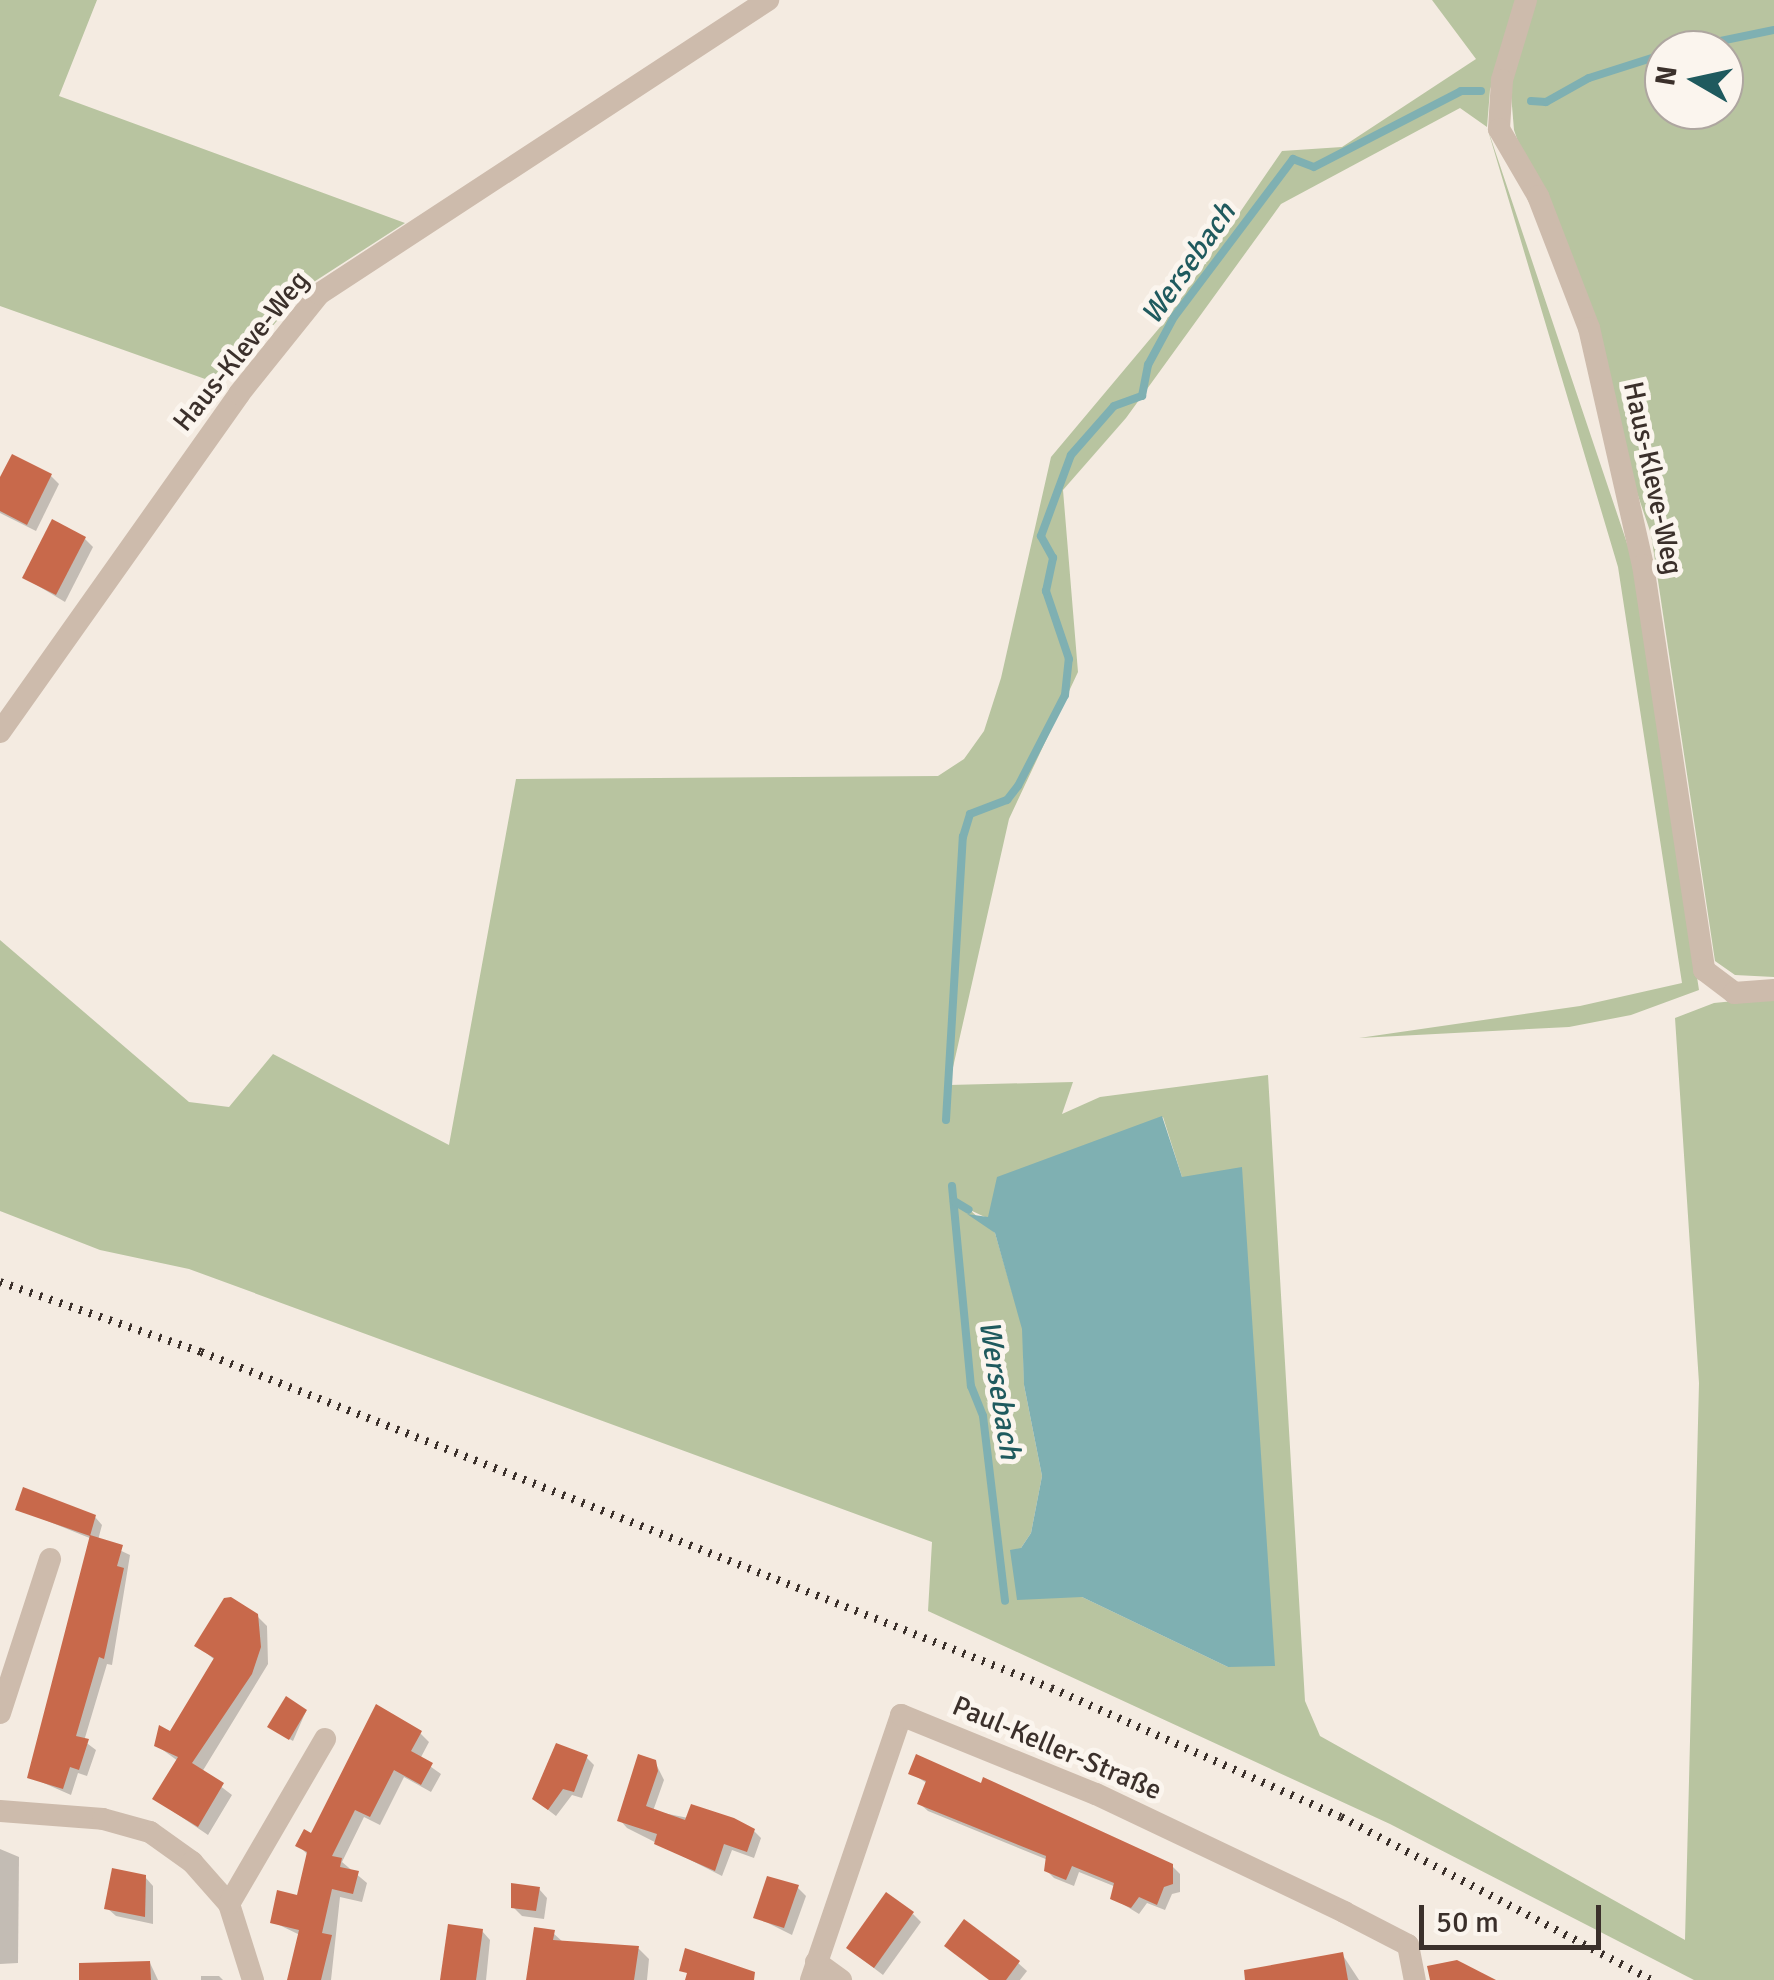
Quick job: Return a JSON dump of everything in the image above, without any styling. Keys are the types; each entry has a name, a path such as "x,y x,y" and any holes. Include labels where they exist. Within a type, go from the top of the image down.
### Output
{"street":[{"name":"Haus-Kleve-Weg","path":"0,732 239,394 319,294 768,0"},
{"name":"Haus-Kleve-Weg","path":"1526,0 1502,80 1499,129 1538,196 1589,328 1643,565 1704,970 1716,985 1734,992 1774,990"},
{"path":"0,1713 50,1559"},
{"name":"Paul-Keller-Straße","path":"814,1971 901,1715 1096,1794 1344,1912 1408,1945 1415,1980"},
{"path":"229,1904 325,1739"},
{"path":"0,1811 103,1819 150,1832 192,1862 229,1904 252,1980"},
{"path":"814,1971 841,1980"}],"green space":[{"path":"0,0 97,0 59,96 405,223 306,287 222,385 0,306"},
{"path":"1432,0 1519,0 1490,90 1487,127 1460,108 1281,204 1126,418 1063,490 1078,672 1009,819 949,1085 1073,1082 1062,1114 1100,1097 1268,1075 1305,1701 1320,1736 1685,1940 1699,1383 1675,1018 1714,1003 1774,997 1774,1980 1694,1980 1390,1824 928,1611 932,1542 189,1269 100,1250 0,1211 0,940 189,1102 229,1107 273,1054 449,1145 516,779 938,776 964,759 984,731 1001,678 1051,457 1166,320 1282,151 1342,147 1476,59","holes":["1163,1117 1182,1177 1228,1667 1082,1597 1054,1596 1021,1548 1031,1533 1042,1476 1024,1385 1023,1329 995,1233 970,1210 987,1218"]},
{"path":"1533,0 1774,0 1774,977 1735,975 1715,961 1651,534 1514,130 1510,82"},
{"path":"1487,127 1634,564 1699,990 1631,1015 1569,1027 1359,1038 1580,1006 1682,983 1618,567"}],"water":[{"path":"1162,1116 1182,1177 1242,1167 1275,1666 1228,1667 1082,1597 1017,1600 1010,1550 1021,1548 1031,1533 1042,1476 1024,1385 1022,1329 995,1233 967,1214 988,1217 997,1177"}],"building":[{"path":"12,454 52,474 27,525 0,511 0,477"},
{"path":"52,519 86,537 56,595 22,578"},
{"path":"23,1487 96,1515 90,1536 15,1510"},
{"path":"90,1535 123,1545 117,1566 124,1568 104,1659 99,1657 76,1736 89,1739 79,1770 70,1767 63,1789 27,1778"},
{"path":"231,1597 258,1614 261,1647 252,1674 192,1763 224,1783 198,1827 152,1799 178,1757 154,1746 159,1725 170,1731 214,1658 194,1646 224,1598"},
{"path":"286,1696 307,1710 289,1740 267,1727"},
{"path":"376,1704 422,1731 411,1751 433,1763 421,1785 394,1770 370,1817 355,1810 332,1856 342,1858 340,1867 359,1871 353,1894 332,1889 322,1933 332,1935 321,1980 287,1980 299,1930 270,1923 277,1890 297,1895 307,1852 295,1846 304,1829 311,1833"},
{"path":"556,1743 588,1755 574,1792 563,1789 548,1810 532,1799"},
{"path":"638,1754 656,1760 658,1771 646,1806 685,1820 691,1804 734,1818 755,1829 747,1852 724,1844 715,1871 654,1844 657,1834 617,1821"},
{"path":"916,1754 981,1783 983,1777 1173,1864 1173,1884 1164,1887 1157,1905 1139,1897 1131,1908 1110,1899 1114,1883 1072,1866 1066,1880 1044,1871 1046,1856 917,1804 926,1781 908,1774"},
{"path":"112,1868 146,1875 145,1917 104,1909"},
{"path":"767,1876 799,1885 784,1928 753,1918"},
{"path":"511,1883 540,1887 536,1911 511,1908"},
{"path":"886,1892 914,1912 874,1968 846,1948"},
{"path":"964,1919 1020,1961 1006,1980 989,1980 944,1946"},
{"path":"448,1924 483,1929 476,1980 440,1980"},
{"path":"534,1927 555,1930 553,1940 639,1946 634,1980 526,1980"},
{"path":"685,1948 755,1972 754,1980 685,1980 687,1973 679,1971"},
{"path":"1343,1952 1348,1980 1245,1980 1244,1970"},
{"path":"1457,1960 1496,1980 1430,1980 1427,1966"},
{"path":"150,1961 151,1980 79,1980 79,1963"}],"waterway":[{"name":"Wersebach","path":"1744,36 1774,30"},
{"name":"Wersebach","path":"1531,101 1546,102 1589,78 1644,60"},
{"name":"Wersebach","path":"946,1120 963,837 970,814 1007,800 1018,786 1065,695 1069,659 1046,591 1053,558 1041,536 1071,455 1114,406 1142,396 1148,365 1174,317 1293,159 1314,167 1461,91 1481,91"},
{"name":"Wersebach","path":"952,1186 971,1386 983,1416 1005,1601"},
{"path":"954,1201 969,1210"}],"railway":[{"path":"0,1282 201,1352 1051,1688 1341,1817 1651,1980"}]}
